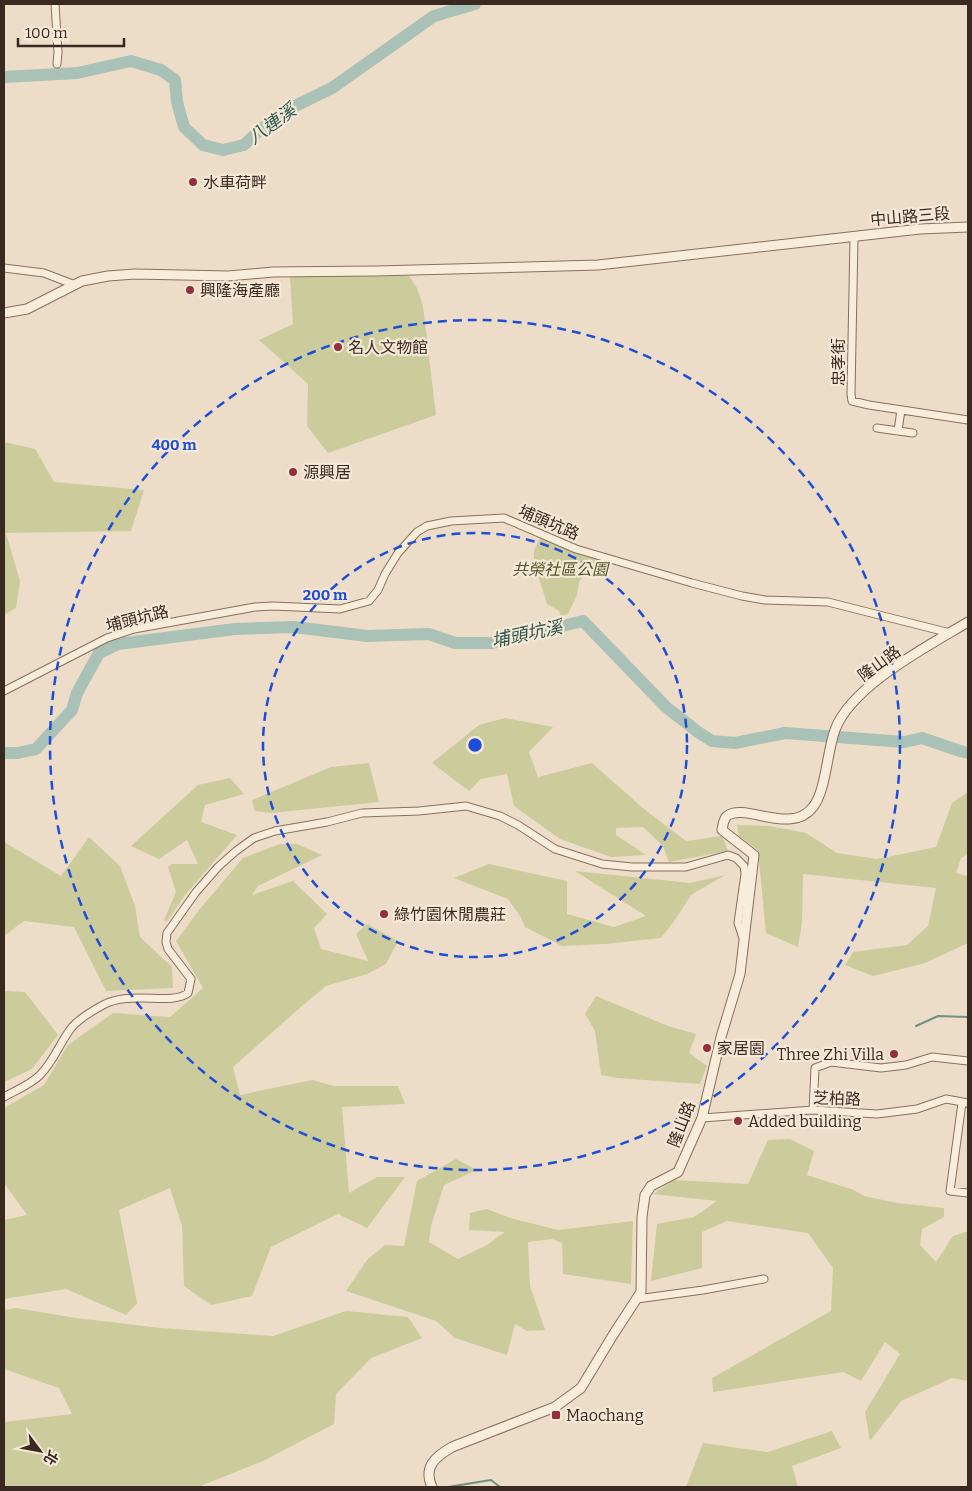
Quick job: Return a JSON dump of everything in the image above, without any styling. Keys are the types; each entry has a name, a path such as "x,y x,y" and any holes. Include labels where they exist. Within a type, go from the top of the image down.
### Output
{"street":[{"path":"55,4 57,64"},
{"name":"中山路三段","path":"4,313 27,309 82,281 108,276 135,274 228,276 273,272 598,266 920,229 968,227"},
{"name":"忠孝街","path":"854,236 852,401 968,420"},
{"path":"4,268 44,273 75,285"},
{"path":"898,431 901,410"},
{"path":"877,428 913,433"},
{"name":"埔頭坑路","path":"4,691 107,638 134,629 255,607 340,609 369,601 378,590 398,553 417,532 427,526 473,519 504,518 576,549 742,596 764,600 828,602 950,633"},
{"name":"隆山路","path":"432,1487 428,1478 431,1464 440,1454 452,1447 555,1407 581,1388 641,1292 642,1217 645,1195 651,1186 678,1172 702,1118 721,1037 740,974 754,855 722,830 723,821 728,815 736,813 760,815 773,819 788,819 805,814 818,799 829,746 835,728 844,713 870,685 968,622"},
{"path":"4,1097 32,1082 39,1076 56,1054 72,1028 82,1018 103,1004 127,997 175,998 188,993 191,979 168,950 166,942 167,932 196,892 218,867 254,838 275,831 327,822 362,813 419,811 466,806 500,816 518,825 555,849 602,864 632,867 686,867 728,855 736,858 744,866 745,874 738,923 743,938"},
{"path":"813,1110 815,1068 831,1062 881,1068 906,1065 932,1057 968,1061"},
{"name":"芝柏路","path":"702,1118 813,1110 877,1114 917,1109 946,1099 965,1103"},
{"path":"965,1103 950,1191 968,1193"},
{"path":"637,1299 764,1279"}],"green space":[{"path":"409,276 417,288 423,306 436,415 328,453 307,426 308,384 259,340 293,324 290,277"},
{"path":"4,442 35,449 54,482 144,490 131,531 6,533 20,581 16,608 4,615"},
{"name":"共榮社區公園","path":"541,537 595,557 597,560 579,582 577,595 568,614 561,616 559,611 547,604 536,570 534,557"},
{"path":"505,718 553,727 529,752 538,777 592,763 644,809 686,841 722,836 728,851 669,862 663,846 643,827 616,828 616,835 646,855 611,857 560,839 514,806 507,774 481,779 469,791 432,763 479,725"},
{"path":"369,763 379,802 271,813 255,811 252,800 331,767"},
{"path":"230,778 244,794 205,805 201,822 237,835 186,894 167,921 165,921 176,892 168,867 171,864 198,864 187,840 159,859 131,846 198,785"},
{"path":"968,792 968,854 961,858 956,873 968,876 968,943 925,963 873,976 845,965 853,952 907,945 928,926 936,888 803,874 802,923 798,947 766,933 758,850 739,836 737,825 770,826 806,833 837,853 877,859 936,847 952,803"},
{"path":"89,837 120,866 135,906 140,937 172,967 173,988 106,991 74,927 24,921 4,936 4,842 61,876"},
{"path":"280,844 297,844 322,855 258,886 252,895 293,881 327,914 314,928 321,949 368,961 356,934 367,924 398,941 386,964 367,974 326,986 233,1067 240,1095 312,1080 334,1086 398,1086 405,1104 342,1107 349,1193 377,1177 405,1177 367,1228 338,1214 271,1247 252,1296 211,1305 184,1286 182,1226 170,1188 119,1210 137,1303 126,1315 66,1289 4,1299 4,1220 27,1215 4,1183 4,1108 44,1085 68,1045 113,1013 170,1017 203,988 176,941 199,910 243,858"},
{"path":"489,864 567,881 567,914 614,927 646,916 575,871 690,883 725,875 691,895 661,938 562,946 525,927 508,899 454,878"},
{"path":"4,991 25,992 58,1035 32,1069 4,1082"},
{"path":"596,996 668,1026 696,1034 689,1053 707,1066 700,1084 617,1078 601,1075 595,1031 585,1014"},
{"path":"790,1139 814,1151 807,1175 854,1190 864,1196 897,1203 944,1208 944,1217 922,1229 920,1245 936,1262 953,1236 968,1231 968,1381 952,1378 901,1401 870,1441 865,1412 900,1354 885,1342 861,1381 843,1372 713,1392 712,1378 831,1311 833,1268 808,1233 727,1221 702,1232 702,1268 651,1281 657,1224 694,1217 717,1201 653,1194 674,1180 748,1184 768,1140"},
{"path":"456,1159 477,1170 444,1185 431,1226 429,1242 458,1259 487,1245 505,1232 469,1230 470,1213 487,1209 510,1218 558,1230 633,1221 631,1284 563,1274 562,1243 552,1239 528,1242 530,1286 545,1330 527,1331 515,1324 507,1355 455,1338 436,1321 346,1291 367,1260 385,1245 404,1246 417,1181"},
{"path":"16,1308 76,1318 161,1328 273,1336 346,1311 408,1317 422,1338 371,1358 336,1394 334,1424 263,1461 198,1487 4,1487 4,1422 72,1414 59,1388 4,1369 4,1310"},
{"path":"832,1431 841,1448 792,1466 798,1487 686,1487 703,1443 768,1452"}],"waterway":[{"name":"八連溪","path":"4,77 77,73 131,61 161,70 175,80 177,102 184,127 203,145 223,150 244,145 261,129 289,109 332,88 434,16 475,4"},
{"name":"埔頭坑溪","path":"4,753 18,753 36,749 72,710 77,693 99,653 118,644 235,629 294,627 367,636 429,634 455,643 492,643 583,621 666,707 712,741 735,743 785,733 904,742 922,738 968,753"},
{"path":"916,1026 938,1016 968,1017"},
{"path":"448,1487 491,1480 500,1487"}],"place":[{"name":"水車荷畔","path":"193,182"},
{"name":"興隆海產廳","path":"190,290"},
{"name":"名人文物館","path":"338,347"},
{"name":"源興居","path":"293,472"},
{"name":"綠竹園休閒農莊","path":"384,914"},
{"name":"家居園","path":"707,1048"},
{"name":"Three Zhi Villa","path":"894,1054"},
{"name":"Added building","path":"738,1121"},
{"name":"Maochang","path":"556,1415"}]}
